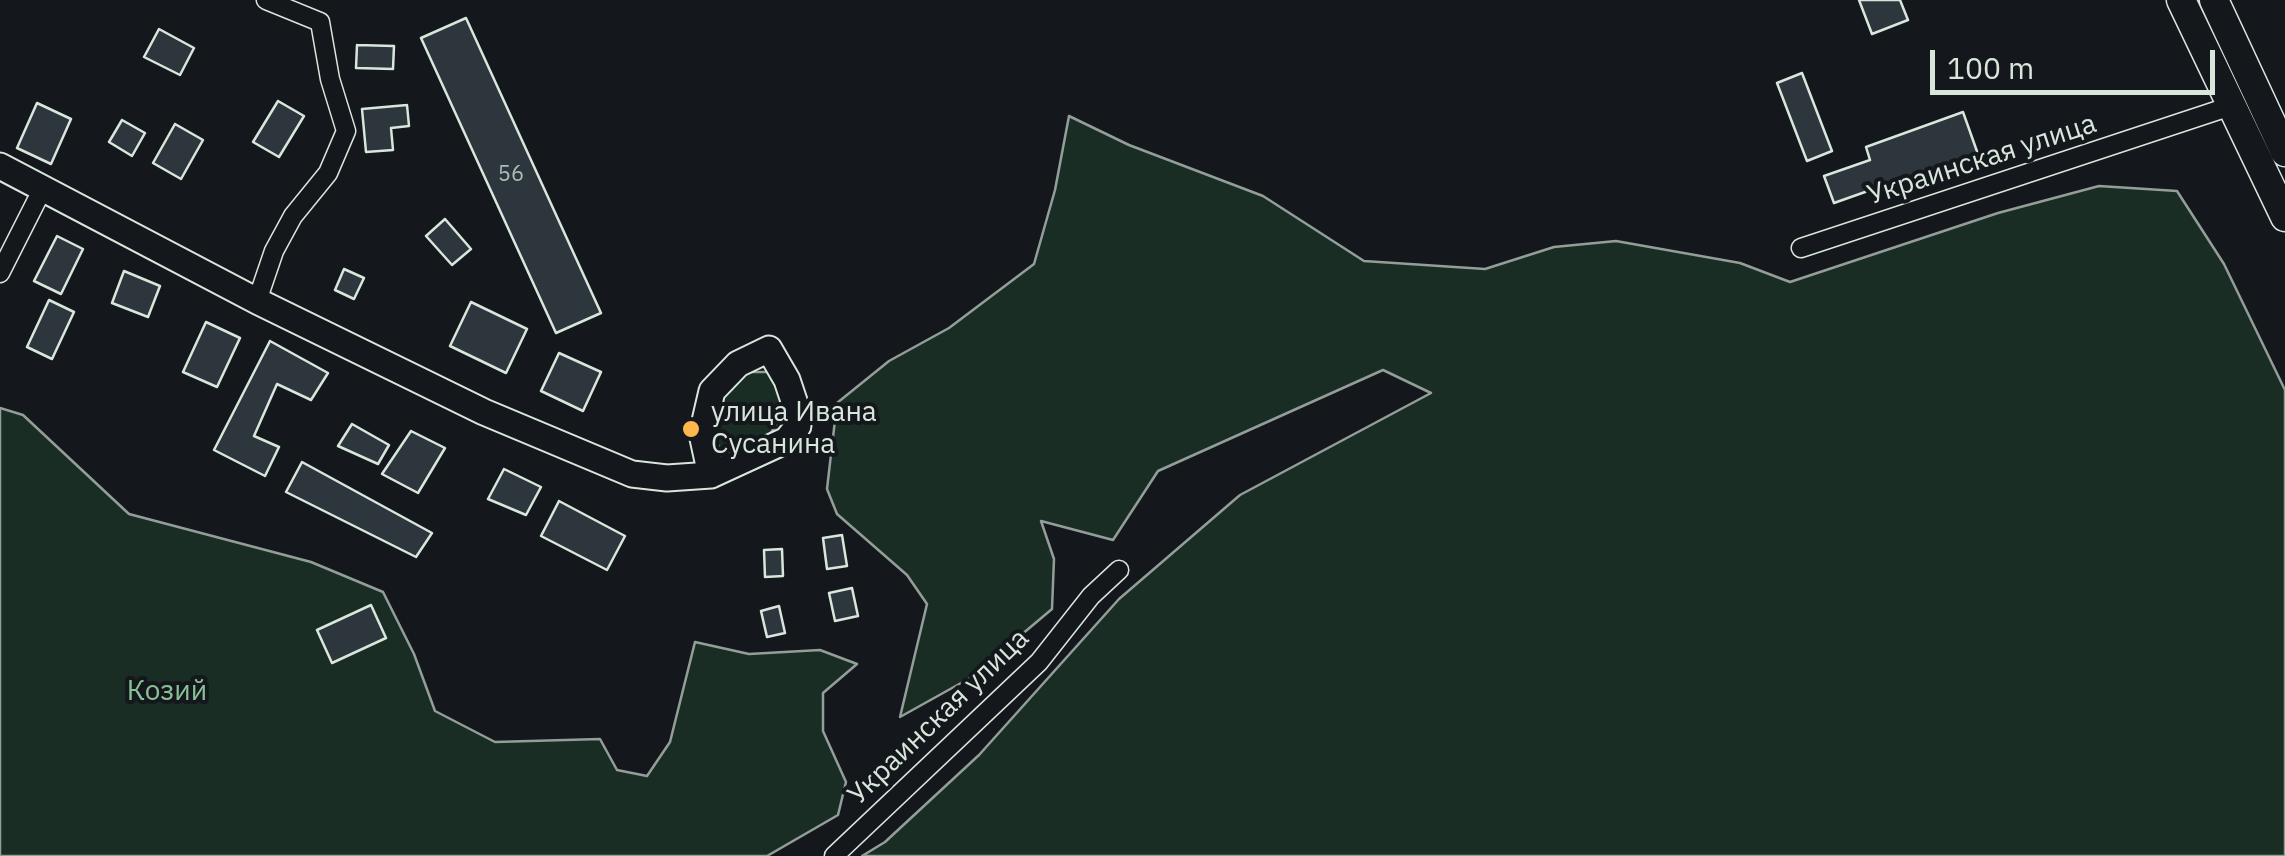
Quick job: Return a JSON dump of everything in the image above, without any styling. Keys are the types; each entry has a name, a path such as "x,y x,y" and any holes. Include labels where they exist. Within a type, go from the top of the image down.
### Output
{"main road":[{"path":"2181,0 2285,217"},
{"path":"2214,0 2285,152"}],"street":[{"path":"257,301 274,251 294,216 328,173 346,131 330,78 320,22 266,0"},
{"name":"Украинская улица","path":"1802,248 2231,106"},
{"path":"0,166 257,301 484,412 632,474 666,478 712,475 787,440 798,426 797,410 787,380 769,349 738,364 712,391 702,434 712,475"},
{"path":"0,273 42,188"},
{"name":"Украинская улица","path":"834,856 1039,662 1091,596 1119,570"}],"green space":[{"path":"1069,116 1129,145 1263,196 1364,261 1485,269 1554,247 1616,241 1740,263 1790,282 1998,213 2099,186 2177,191 2224,264 2285,390 2285,856 862,856 885,842 979,755 1119,599 1240,495 1431,393 1383,370 1158,471 1113,540 1041,521 1054,559 1052,609 970,678 900,717 927,604 907,575 837,514 827,489 837,403 889,361 949,328 1034,264 1055,190"},
{"name":"улица Ивана Сусанина","path":"745,372 771,372 784,393 784,411 768,438 717,458 712,425 717,407 727,389"},
{"name":"Козий","path":"0,408 23,415 129,514 311,562 383,592 414,654 435,711 495,742 600,739 617,770 647,776 670,742 695,642 749,654 820,650 857,664 823,693 823,731 846,782 838,815 767,856 0,856"}],"building":[{"path":"1859,0 1900,0 1908,20 1872,34"},
{"path":"466,18 601,313 556,333 421,38"},
{"path":"159,29 194,48 180,75 144,57"},
{"path":"357,45 394,46 393,69 356,68"},
{"path":"1802,73 1832,151 1807,161 1777,83"},
{"path":"278,101 304,116 279,157 253,142"},
{"path":"37,103 71,119 51,164 17,148"},
{"path":"407,105 409,126 391,128 393,150 366,152 362,109"},
{"path":"1963,112 1979,157 1884,191 1882,186 1834,203 1824,176 1870,160 1866,147"},
{"path":"122,120 145,133 132,156 109,142"},
{"path":"175,124 203,140 181,179 153,163"},
{"path":"445,219 471,249 452,265 426,236"},
{"path":"57,236 83,249 61,294 34,281"},
{"path":"344,269 364,278 354,299 335,290"},
{"path":"124,271 160,286 148,317 112,303"},
{"path":"49,300 74,312 52,359 27,347"},
{"path":"471,302 527,329 506,373 450,346"},
{"path":"206,322 240,338 217,387 183,372"},
{"path":"270,341 328,373 311,400 277,384 254,436 279,447 265,476 214,450"},
{"path":"559,353 601,372 583,411 541,391"},
{"path":"352,424 389,445 378,464 338,446"},
{"path":"411,431 445,448 418,493 382,474"},
{"path":"302,462 432,533 416,557 286,492"},
{"path":"504,469 541,487 526,515 488,499"},
{"path":"559,501 625,536 607,570 541,536"},
{"path":"842,535 847,566 827,569 823,538"},
{"path":"782,549 783,576 765,577 764,550"},
{"path":"852,588 858,616 835,621 829,593"},
{"path":"371,605 386,638 332,663 317,630"},
{"path":"779,606 785,633 767,637 761,611"}],"place":[{"name":"улица Ивана Сусанина","path":"691,429"}]}
